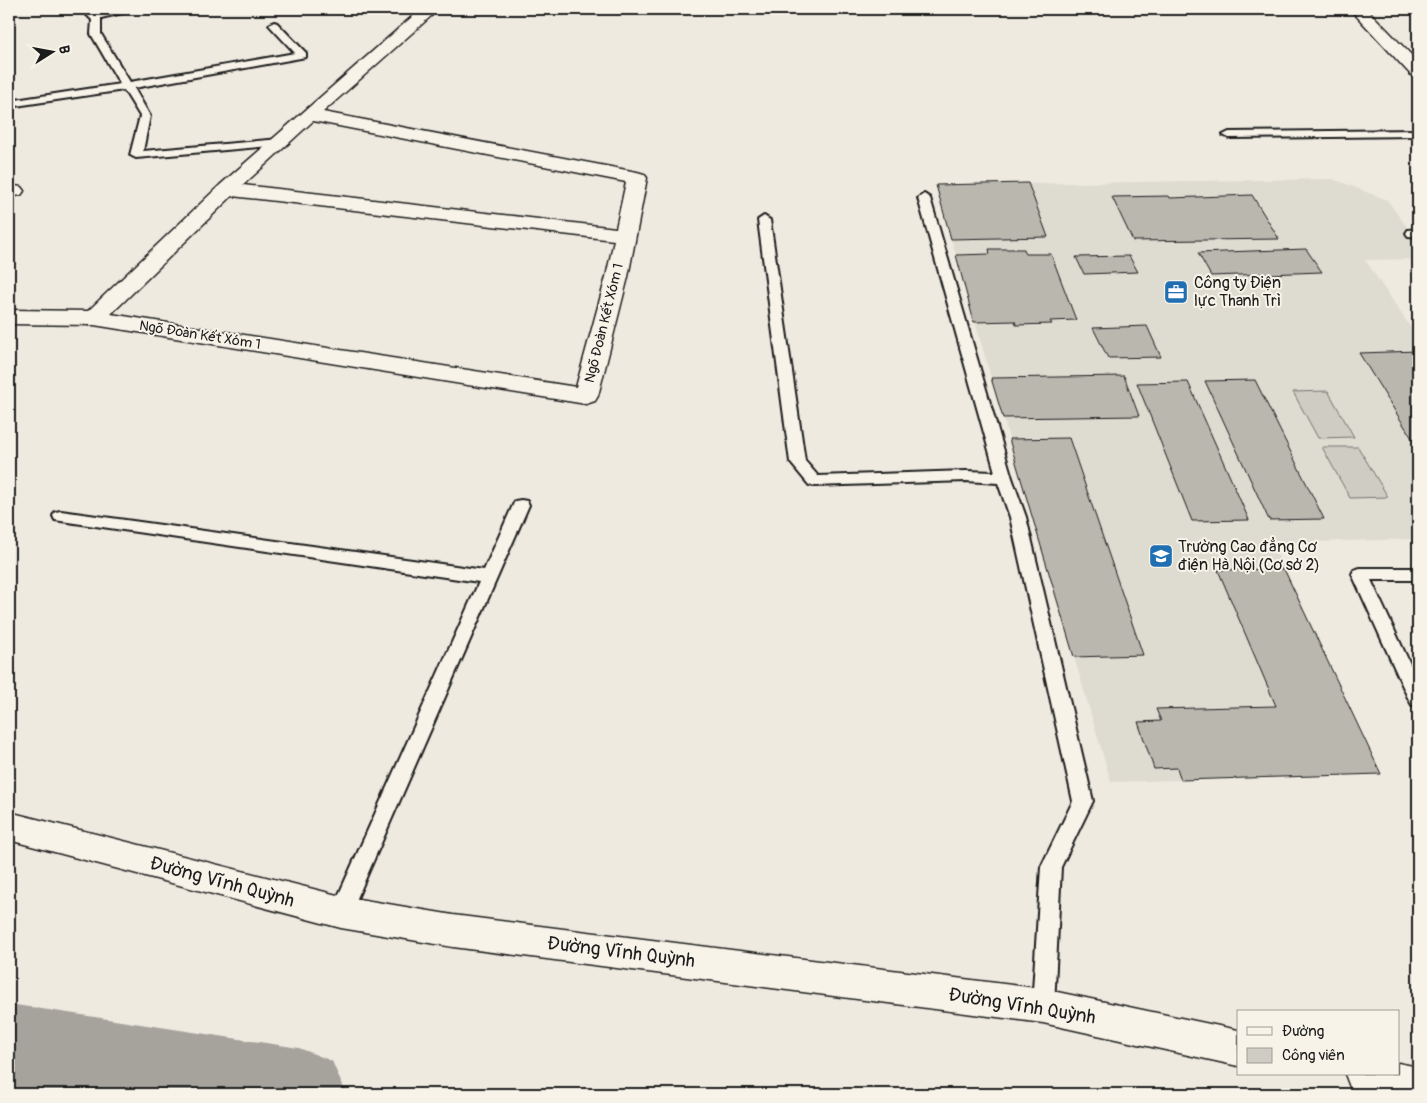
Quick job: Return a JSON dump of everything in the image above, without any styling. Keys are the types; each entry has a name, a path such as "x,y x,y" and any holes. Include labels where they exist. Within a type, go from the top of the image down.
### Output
{"street":[{"path":"1358,9 1418,72"},
{"path":"9,318 94,318 227,189 426,10"},
{"name":"Ngõ Đoàn Kết Xóm 1","path":"94,318 586,396 617,277 636,178 309,115"},
{"path":"227,189 623,236"},
{"name":"Đường Vĩnh Quỳnh","path":"9,826 341,912 454,931 1043,1006 1237,1048"},
{"path":"1373,1076 1418,1086"}],"lane":[{"path":"90,12 128,9"},
{"path":"90,12 97,19 96,34 145,116 136,155 281,142"},
{"path":"9,104 128,86 302,54 274,25"},
{"path":"1229,135 1418,133"},
{"path":"924,198 1004,478 1018,517 1083,801 1051,867 1043,1006"},
{"path":"764,220 798,462 814,482 966,476 1004,478"},
{"path":"341,912 521,505"},
{"path":"61,516 489,577"},
{"path":"1418,574 1360,574 1418,700"}],"shaded area":[{"name":"Trường Cao đẳng Cơ điện Hà Nội (Cơ sở 2)","path":"1333,179 1387,200 1418,242 1418,259 1365,260 1418,338 1418,539 1272,543 1381,774 1111,782 936,185"}],"green space":[{"path":"1328,391 1354,437 1318,438 1293,392"},
{"path":"1322,447 1358,447 1388,497 1350,498"}],"building":[{"path":"1028,183 1048,237 951,239 936,185"},
{"path":"1252,195 1279,239 1133,241 1112,197 1169,196 1170,198"},
{"path":"989,249 1024,249 1026,254 1051,254 1076,320 1050,321 1052,324 1016,325 1015,321 974,322 956,255 990,254"},
{"path":"1306,249 1322,272 1211,276 1198,253"},
{"path":"1129,256 1138,272 1084,274 1076,257"},
{"path":"1147,326 1161,357 1108,358 1093,328"},
{"path":"1418,351 1418,448 1359,353"},
{"path":"1124,376 1139,416 1003,418 991,378"},
{"path":"1255,380 1324,519 1269,520 1205,381"},
{"path":"1188,382 1249,520 1192,521 1137,383"},
{"path":"1069,438 1143,655 1074,657 1009,439"},
{"path":"1284,569 1381,774 1181,780 1177,768 1154,769 1138,722 1161,721 1156,709 1276,706 1218,570"}],"waterway":[{"path":"9,1048 299,1094"}],"place":[{"name":"Công ty Điện lực Thanh Trì","path":"1176,292"},
{"name":"Trường Cao đẳng Cơ điện Hà Nội (Cơ sở 2)","path":"1161,556"}]}
